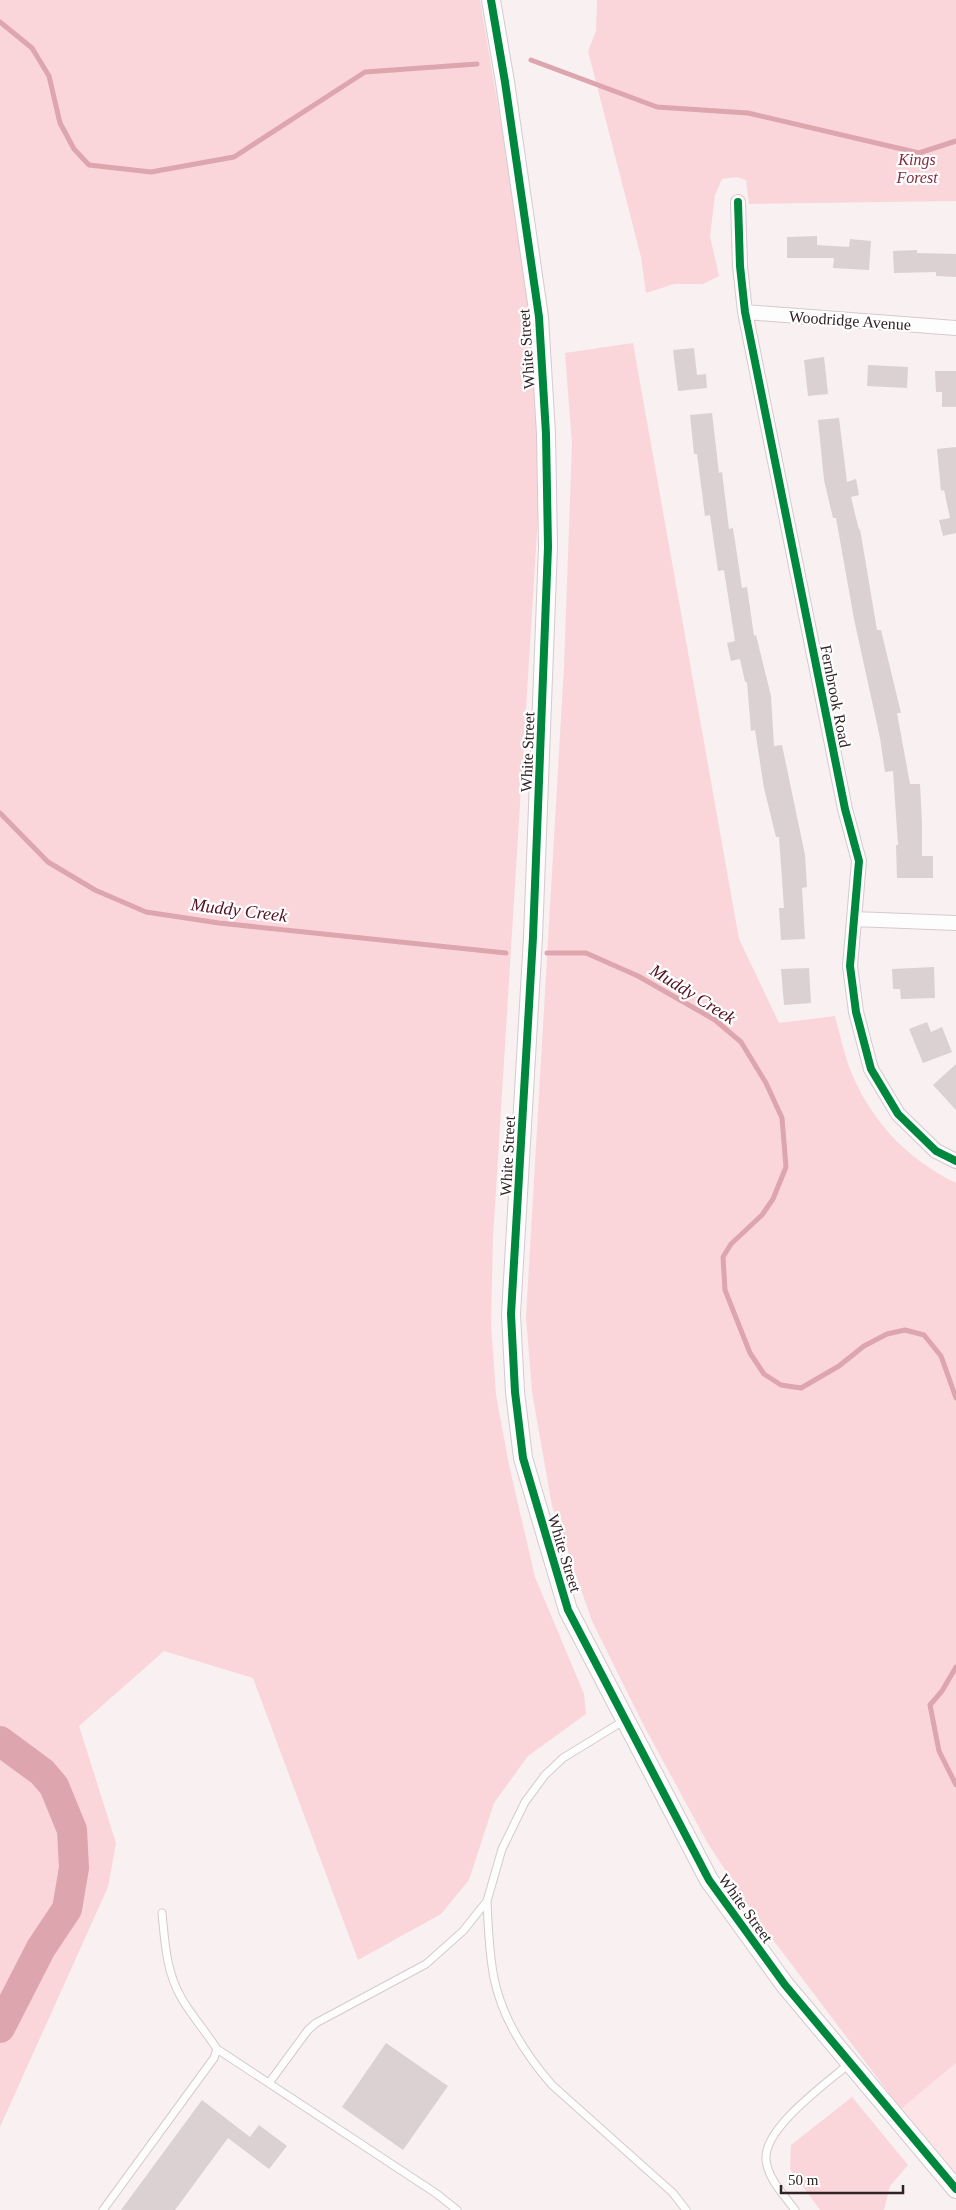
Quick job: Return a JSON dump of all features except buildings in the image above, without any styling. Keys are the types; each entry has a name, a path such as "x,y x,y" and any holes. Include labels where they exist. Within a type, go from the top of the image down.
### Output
{"street":[{"name":"White Street","path":"491,0 505,82 539,317 546,434 548,547 533,937 511,1314 515,1392 523,1458 568,1610 709,1880 786,1985 956,2189"},
{"name":"Fernbrook Road","path":"738,202 740,266 745,312 845,809 858,861 850,966 856,1012 871,1068 898,1114 936,1151 956,1161"},
{"name":"Woodridge Avenue","path":"745,312 956,328"},
{"path":"854,919 956,923"}],"lane":[{"path":"625,1720 564,1758 545,1776 525,1802 502,1849 487,1901 494,1978 501,2003 513,2030 539,2070 552,2086 673,2193 686,2210"},
{"path":"269,2083 308,2030 316,2023 426,1964 463,1931 487,1901"},
{"path":"162,1913 165,1948 173,1981 182,1999 217,2049 436,2194 457,2210"},
{"path":"102,2210 214,2058 217,2049"},
{"path":"795,2210 775,2184 768,2170 766,2159 768,2148 774,2132 787,2118 850,2062"}],"shaded area":[{"path":"956,2063 956,2174 901,2109"}],"green space":[{"path":"0,0 480,0 528,283 539,449 538,516 493,1238 491,1323 496,1395 509,1465 535,1577 584,1694 586,1714 528,1756 494,1803 469,1880 441,1914 358,1960 253,1678 164,1651 79,1726 116,1843 108,1887 0,2127"},
{"name":"Kings Forest","path":"597,0 956,0 956,201 749,204 746,180 737,177 722,179 715,195 710,236 719,276 703,284 674,284 646,293 641,257 588,51 596,31"},
{"path":"633,343 739,939 779,1023 835,1016 848,1064 856,1084 878,1119 905,1149 938,1173 956,1183 956,2063 901,2109 755,1916 707,1842 643,1724 592,1621 552,1506 532,1392 526,1317 564,667 572,444 565,353"},
{"path":"852,2097 908,2165 890,2186 884,2210 820,2210 790,2169 791,2145"}],"waterway":[{"path":"0,22 32,48 49,76 60,123 74,149 89,165 151,172 234,157 365,72 477,64"},
{"path":"531,60 657,107 748,113 919,153 956,141"},
{"name":"Muddy Creek","path":"0,813 48,862 95,890 146,912 219,923 506,953"},
{"name":"Muddy Creek","path":"547,953 586,953 638,976 715,1020 741,1042 766,1083 782,1118 786,1167 773,1199 762,1215 731,1244 723,1257 725,1290 750,1353 764,1374 781,1385 801,1388 839,1366 864,1346 887,1334 905,1330 924,1335 941,1356 956,1398"},
{"name":"Muddy Creek","path":"956,1667 942,1691 930,1705 939,1751 956,1785"},
{"path":"0,1741 42,1772 54,1786 72,1830 74,1868 67,1909 41,1948 0,2028"}],"cycle path":[{"path":"491,0 505,82 539,317 546,434 548,547 533,937 511,1314 515,1392 523,1458 568,1610 709,1880 785,1985 956,2189"},
{"path":"738,202 740,266 745,312 845,809 859,861 850,966 856,1012 871,1069 898,1114 936,1151 956,1161"}]}
